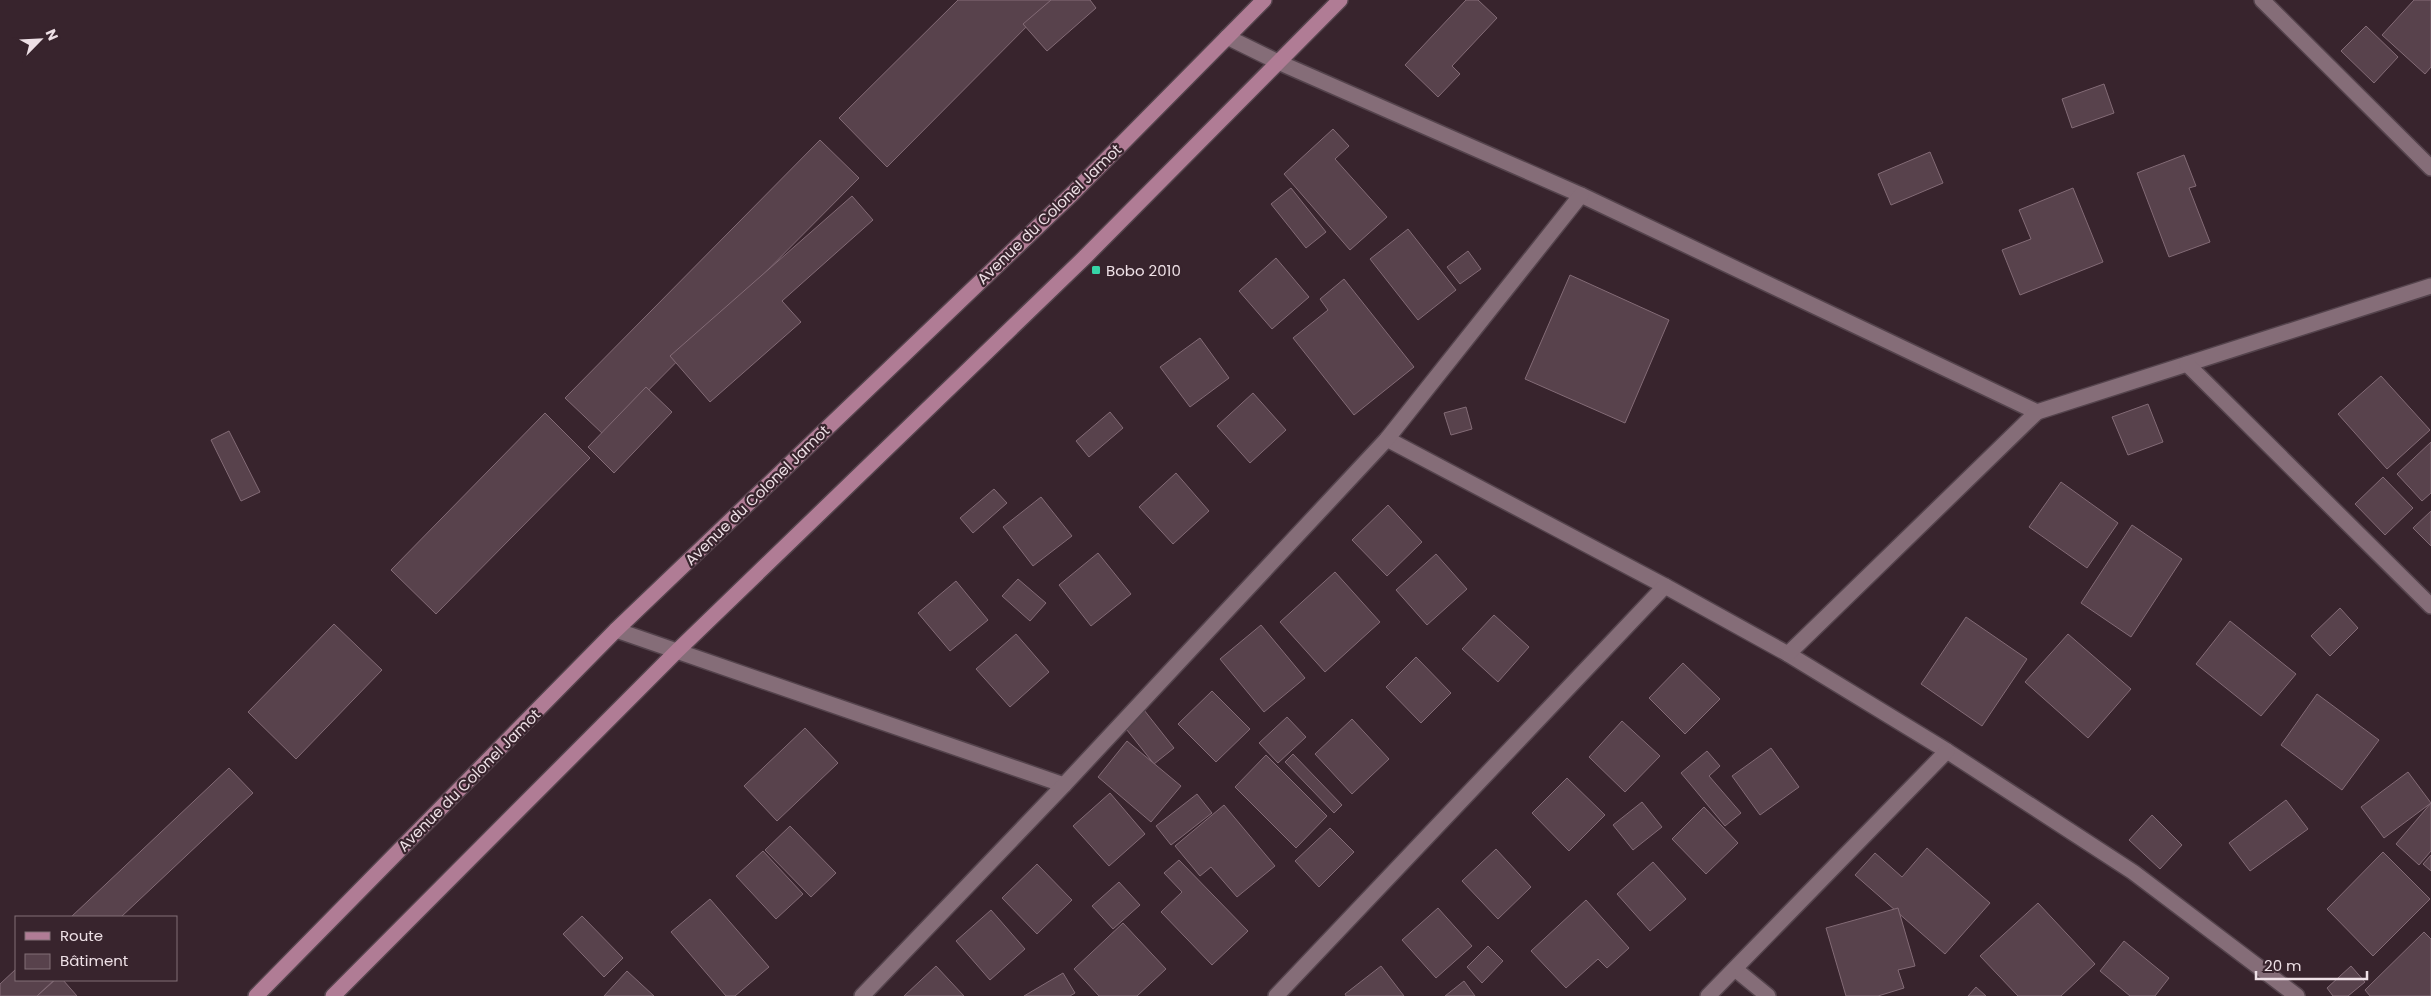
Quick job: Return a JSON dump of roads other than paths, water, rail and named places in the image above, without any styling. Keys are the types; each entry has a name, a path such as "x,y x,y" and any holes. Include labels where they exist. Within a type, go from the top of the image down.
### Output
{"main road":[{"name":"Avenue du Colonel Jamot","path":"256,996 616,630 1073,192 1264,0"},
{"path":"333,996 677,651 1078,264 1340,0"}],"street":[{"path":"2262,0 2431,168"},
{"path":"1227,37 1278,62 1581,195 2037,412"},
{"path":"862,996 1064,784 1387,439 1581,195"},
{"path":"1788,654 2037,412 2431,286"},
{"path":"2188,364 2431,606"},
{"path":"1387,439 1665,586 1788,654 1947,751 2133,872 2297,996"},
{"path":"1276,996 1665,586"},
{"path":"616,630 1064,784"},
{"path":"1708,996 1947,751"},
{"path":"1735,969 1768,996"}],"place":[{"name":"Bobo 2010","path":"1096,270"}]}
